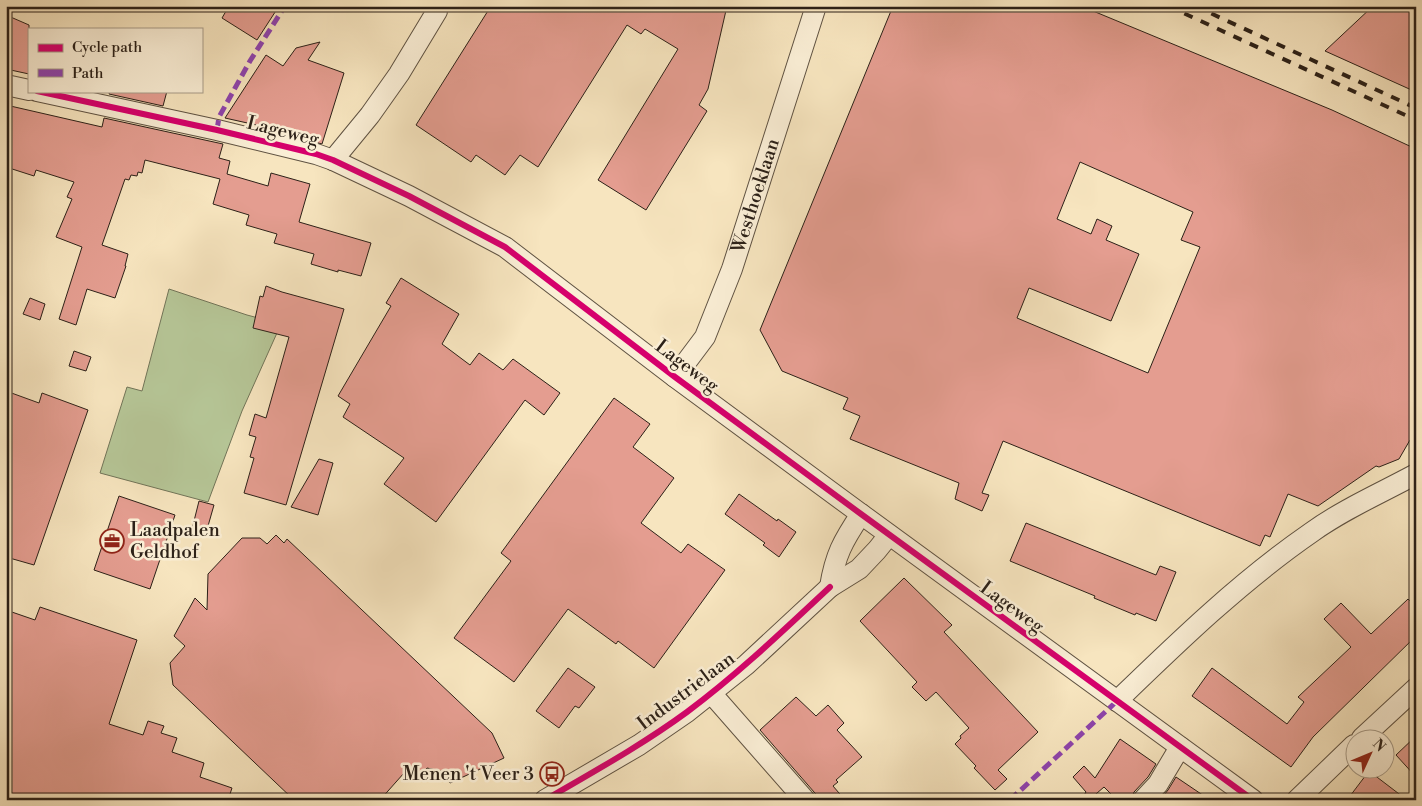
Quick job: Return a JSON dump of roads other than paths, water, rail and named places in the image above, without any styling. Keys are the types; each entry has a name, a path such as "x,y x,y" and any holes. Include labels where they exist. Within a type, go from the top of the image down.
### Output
{"street":[{"name":"Westhoeklaan","path":"675,377 705,337 732,269 816,6"},
{"path":"333,160 370,115 399,74 437,11"},
{"path":"6,85 28,90"},
{"name":"Lageweg","path":"42,92 217,130 316,154 410,196 505,247 675,377 1116,702 1254,800"},
{"path":"1116,702 1247,580 1314,531 1416,474"},
{"path":"830,587 833,568 845,538 861,514"},
{"name":"Industrielaan","path":"544,800 639,745 687,712 746,665 830,587 859,569 878,550 889,535"},
{"path":"1373,728 1416,688"},
{"path":"711,693 805,800"},
{"path":"1143,800 1158,784 1180,747"},
{"path":"1297,800 1344,755"}],"railway":[{"path":"1168,6 1416,120"},
{"path":"1195,6 1416,108"}],"place":[{"name":"Laadpalen Geldhof","path":"112,541"},
{"name":"Menen 't Veer 3","path":"552,774"}]}
